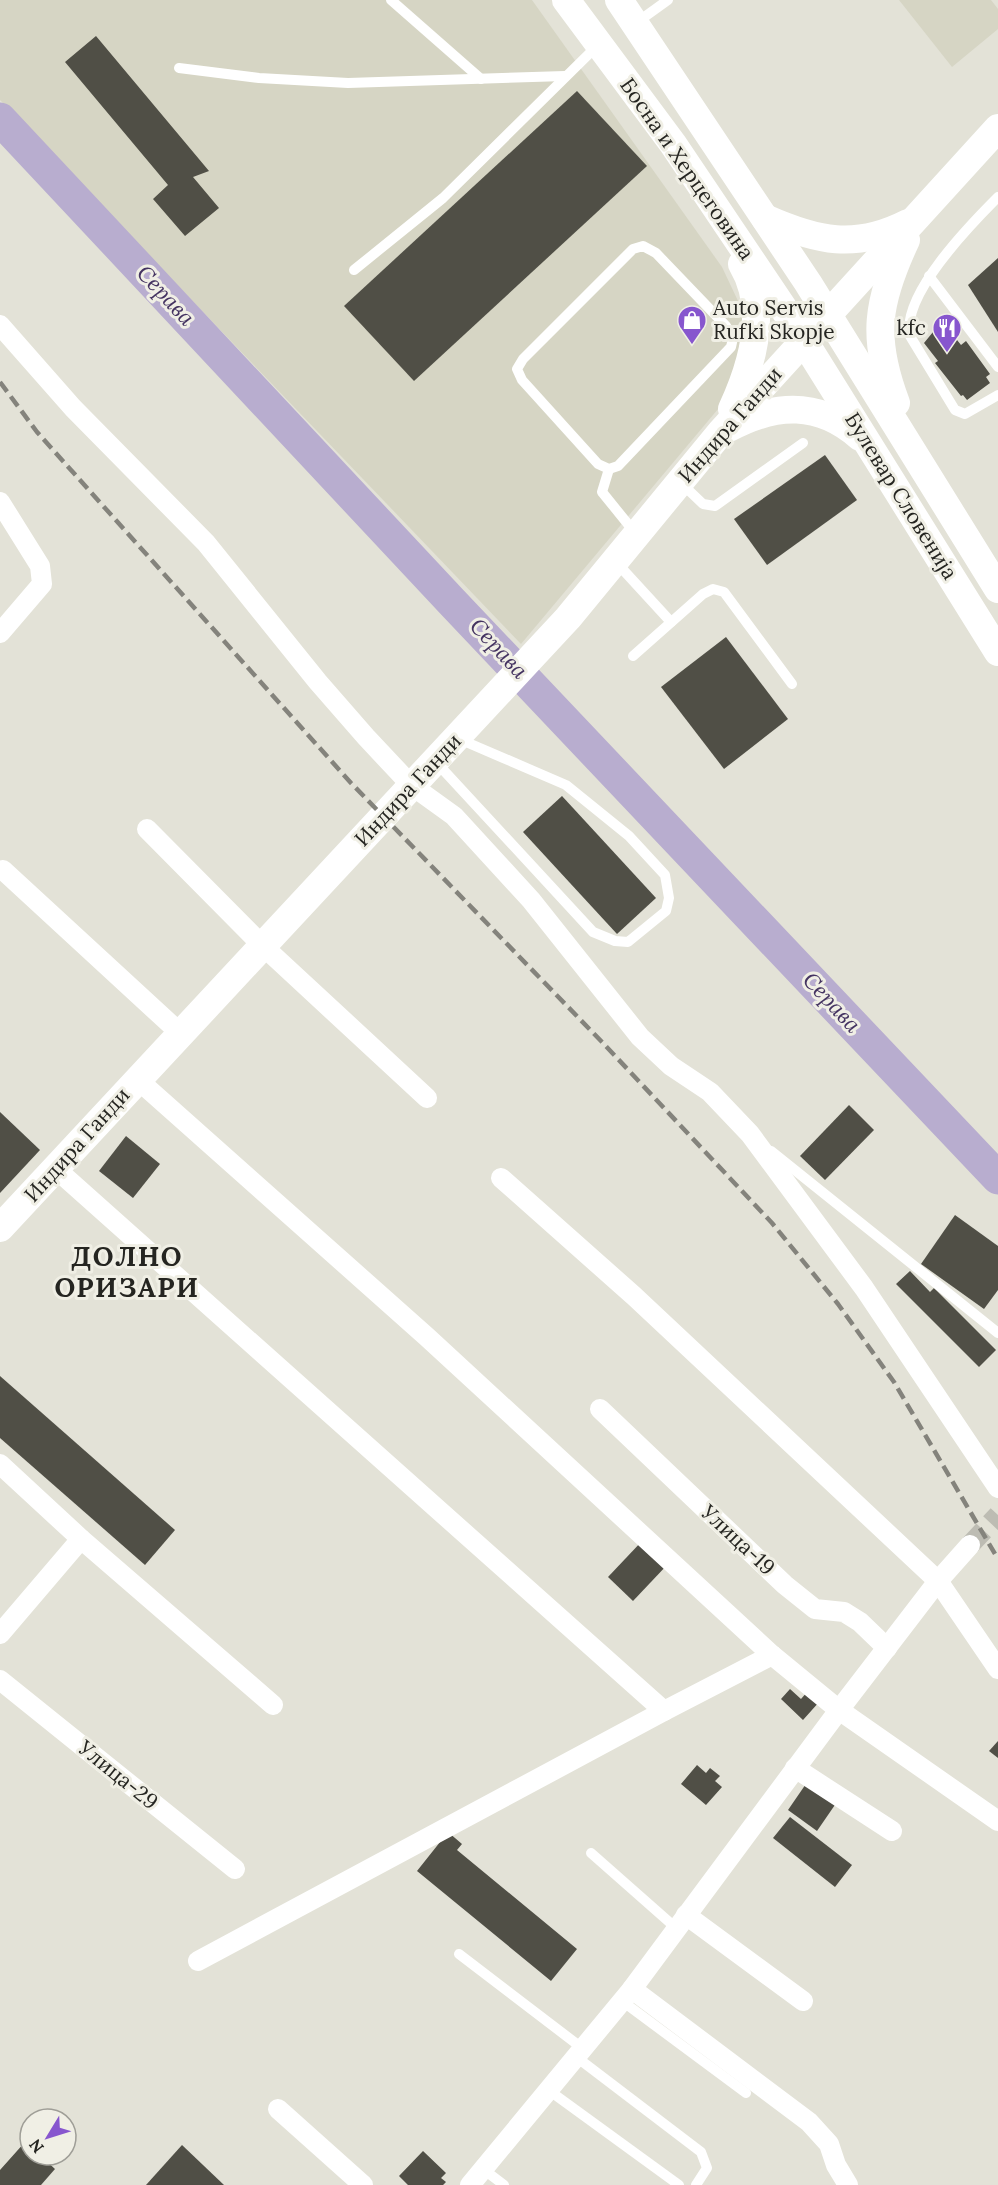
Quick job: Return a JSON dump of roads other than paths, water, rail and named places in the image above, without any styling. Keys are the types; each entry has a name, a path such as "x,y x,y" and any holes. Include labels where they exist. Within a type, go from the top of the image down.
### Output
{"street":[{"name":"Босна и Херцеговина","path":"566,0 711,199 805,340"},
{"name":"Босна и Херцеговина","path":"619,0 828,315"},
{"name":"Индира Ганди","path":"0,1228 536,653 721,432 998,128"},
{"path":"711,199 725,235 745,268 755,308 751,361 721,432"},
{"path":"765,218 797,232 829,240 859,240 879,236 915,220"},
{"path":"915,220 884,295 878,336 885,374 915,455"},
{"name":"Булевар Словенија","path":"828,315 998,589"},
{"path":"0,325 73,408 206,543 318,682 411,785 454,816 531,900 640,1037 671,1066 710,1092 750,1134 864,1288 998,1488"},
{"name":"Булевар Словенија","path":"805,340 998,652"},
{"path":"721,432 750,417 781,409 813,411 844,423 869,444"},
{"path":"0,502 40,566 42,584 0,633"},
{"path":"147,829 264,947 427,1098"},
{"path":"3,870 180,1033"},
{"path":"137,1079 427,1337 772,1655 839,1710 998,1821"},
{"path":"56,1169 664,1711"},
{"path":"501,1178 634,1296 938,1581 998,1669"},
{"name":"Улица-19","path":"600,1409 793,1591 815,1609 844,1611 860,1622 887,1648"},
{"path":"0,1464 81,1539 273,1705"},
{"path":"0,1634 81,1539"},
{"path":"470,2185 627,1995 839,1710 938,1581 970,1545"},
{"path":"198,1961 772,1655"},
{"name":"Улица-29","path":"0,1680 235,1869"},
{"path":"795,1768 892,1831"},
{"path":"681,1922 803,2001"},
{"path":"627,1995 809,2122 829,2144 836,2165 848,2185"},
{"path":"278,2109 363,2185"}],"lane":[{"path":"391,0 481,79"},
{"path":"636,24 668,0"},
{"path":"354,270 443,198 598,45"},
{"path":"178,68 259,78 348,83 565,76"},
{"path":"998,197 976,219 929,276 910,316 910,336 955,410 965,414 971,412 998,395"},
{"path":"643,246 664,261 726,326 733,338 731,347 618,466 609,469 598,464 522,380 517,369 523,358 633,249 643,246"},
{"path":"929,276 998,367"},
{"path":"680,482 703,504 715,506 802,443"},
{"path":"609,469 602,492 637,534"},
{"path":"615,561 671,622"},
{"path":"633,656 703,594 713,589 724,592 792,684"},
{"path":"435,761 593,932 615,941 628,942 666,911 669,898 665,875 630,836 566,785 456,738"},
{"path":"750,1134 998,1333"},
{"path":"591,1853 681,1922"},
{"path":"459,1954 701,2152 707,2168 696,2185"},
{"path":"627,1995 746,2093"},
{"path":"547,2089 679,2185"},
{"path":"483,2169 504,2185"}],"waterway":[{"name":"Серава","path":"0,119 452,602 998,1178"}],"tunnel":[{"path":"970,1545 998,1515"}],"railway":[{"path":"0,382 37,432 351,783 602,1042 772,1223 838,1304 894,1382 998,1559"}],"place":[{"name":"Auto Servis Rufki Skopje","path":"692,346"},
{"name":"kfc","path":"947,354"}],"district":[{"name":"ДОЛНО ОРИЗАРИ","path":"127,1272"}]}
